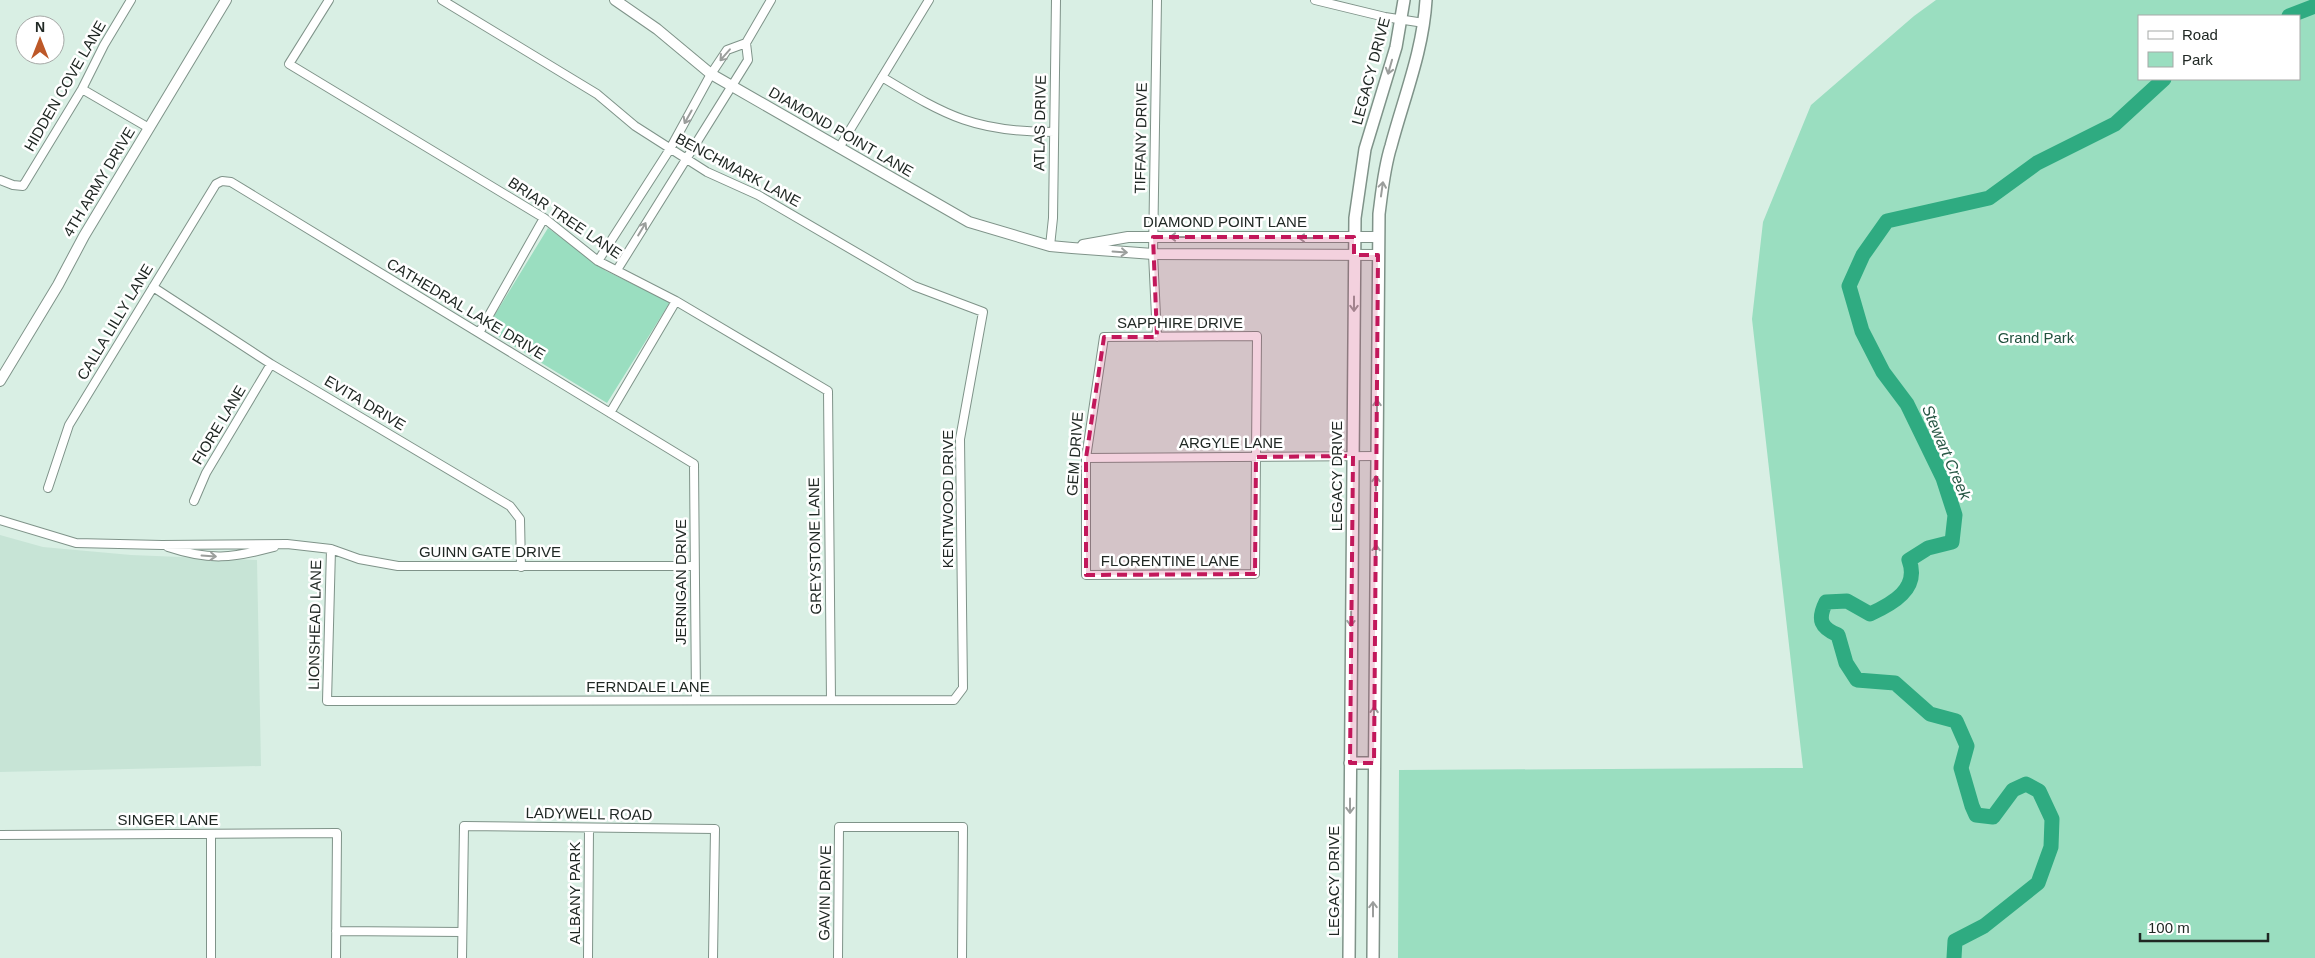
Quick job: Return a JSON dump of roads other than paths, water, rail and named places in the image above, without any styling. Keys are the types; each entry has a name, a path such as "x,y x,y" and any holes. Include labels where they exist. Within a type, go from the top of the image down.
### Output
{"main road":[{"name":"LEGACY DRIVE","path":"1349,958 1354,238 1357,196 1365,149 1394,55 1404,0"},
{"path":"1373,958 1379,214 1386,168 1416,63 1424,23 1426,0"},
{"path":"1350,763 1374,763"}],"street":[{"name":"HIDDEN COVE LANE","path":"0,180 13,185 23,186 82,90 104,46 131,0"},
{"name":"4TH ARMY DRIVE","path":"0,381 58,285 84,236 226,0"},
{"name":"BRIAR TREE LANE","path":"329,0 289,64 544,218 598,261 676,300 828,391"},
{"name":"BENCHMARK LANE","path":"442,0 597,94 634,126 707,172 758,195 914,286 983,312"},
{"name":"DIAMOND POINT LANE","path":"615,0 657,29 711,74 969,222 1050,246 1072,248 1153,254 1378,255"},
{"path":"617,270 748,60 746,43 771,0"},
{"path":"839,148 929,0"},
{"name":"ATLAS DRIVE","path":"1050,246 1053,218 1056,0"},
{"name":"TIFFANY DRIVE","path":"1157,0 1153,237 1157,336"},
{"path":"1315,0 1358,5 1401,19 1424,23"},
{"path":"598,261 670,149 711,74 727,50 746,43"},
{"path":"882,77 934,108 966,122 1007,131 1054,132"},
{"path":"82,90 149,128"},
{"name":"CALLA LILLY LANE","path":"48,488 69,425 216,184 222,181"},
{"name":"CATHEDRAL LAKE DRIVE","path":"222,181 231,182 694,464"},
{"path":"479,333 544,218"},
{"name":"DIAMOND POINT LANE","path":"1072,248 1128,237 1379,238"},
{"name":"EVITA DRIVE","path":"153,287 271,364 510,506 520,519 521,567"},
{"path":"610,413 676,300"},
{"name":"KENTWOOD DRIVE","path":"963,688 960,440 983,312"},
{"name":"SAPPHIRE DRIVE","path":"1104,337 1257,336 1256,457"},
{"name":"GEM DRIVE","path":"1086,575 1086,458 1104,337"},
{"name":"FIORE LANE","path":"194,501 206,473 271,364"},
{"name":"GREYSTONE LANE","path":"828,391 831,700"},
{"name":"ARGYLE LANE","path":"1086,458 1376,456"},
{"name":"FLORENTINE LANE","path":"1086,575 1255,574 1256,457"},
{"name":"JERNIGAN DRIVE","path":"694,464 696,700"},
{"name":"GUINN GATE DRIVE","path":"0,520 76,543 162,545 287,544 330,549 359,559 398,566 694,566"},
{"name":"GUINN GATE DRIVE","path":"162,545 194,556 226,558 287,544"},
{"name":"LIONSHEAD LANE","path":"327,701 330,549"},
{"name":"FERNDALE LANE","path":"327,701 954,700 963,688"},
{"name":"LADYWELL ROAD","path":"462,932 464,826 715,829 713,958"},
{"name":"GAVIN DRIVE","path":"838,958 839,828 963,827 962,958"},
{"name":"ALBANY PARK","path":"588,828 588,958"},
{"name":"SINGER LANE","path":"0,835 337,833 336,931"},
{"path":"211,834 211,958"},
{"path":"336,958 336,931 462,932 462,958"}],"waterway":[{"name":"Stewart Creek","path":"2292,15 2315,6"},
{"name":"Stewart Creek","path":"1954,958 1955,941 1984,926 2038,883 2051,847 2052,819 2039,791 2026,784 2013,790 1993,817 1976,815 1961,768 1967,746 1956,721 1930,714 1895,683 1857,680 1846,663 1838,635 1822,623 1823,608 1826,602 1847,601 1870,614 1895,600 1902,594 1911,579 1909,560 1928,548 1952,542 1955,515 1943,478 1907,404 1883,372 1862,331 1849,286 1863,255 1887,221 1989,198 2037,163 2115,124 2163,80"}],"park label":[{"name":"Grand Park","path":"2036,338"}]}
